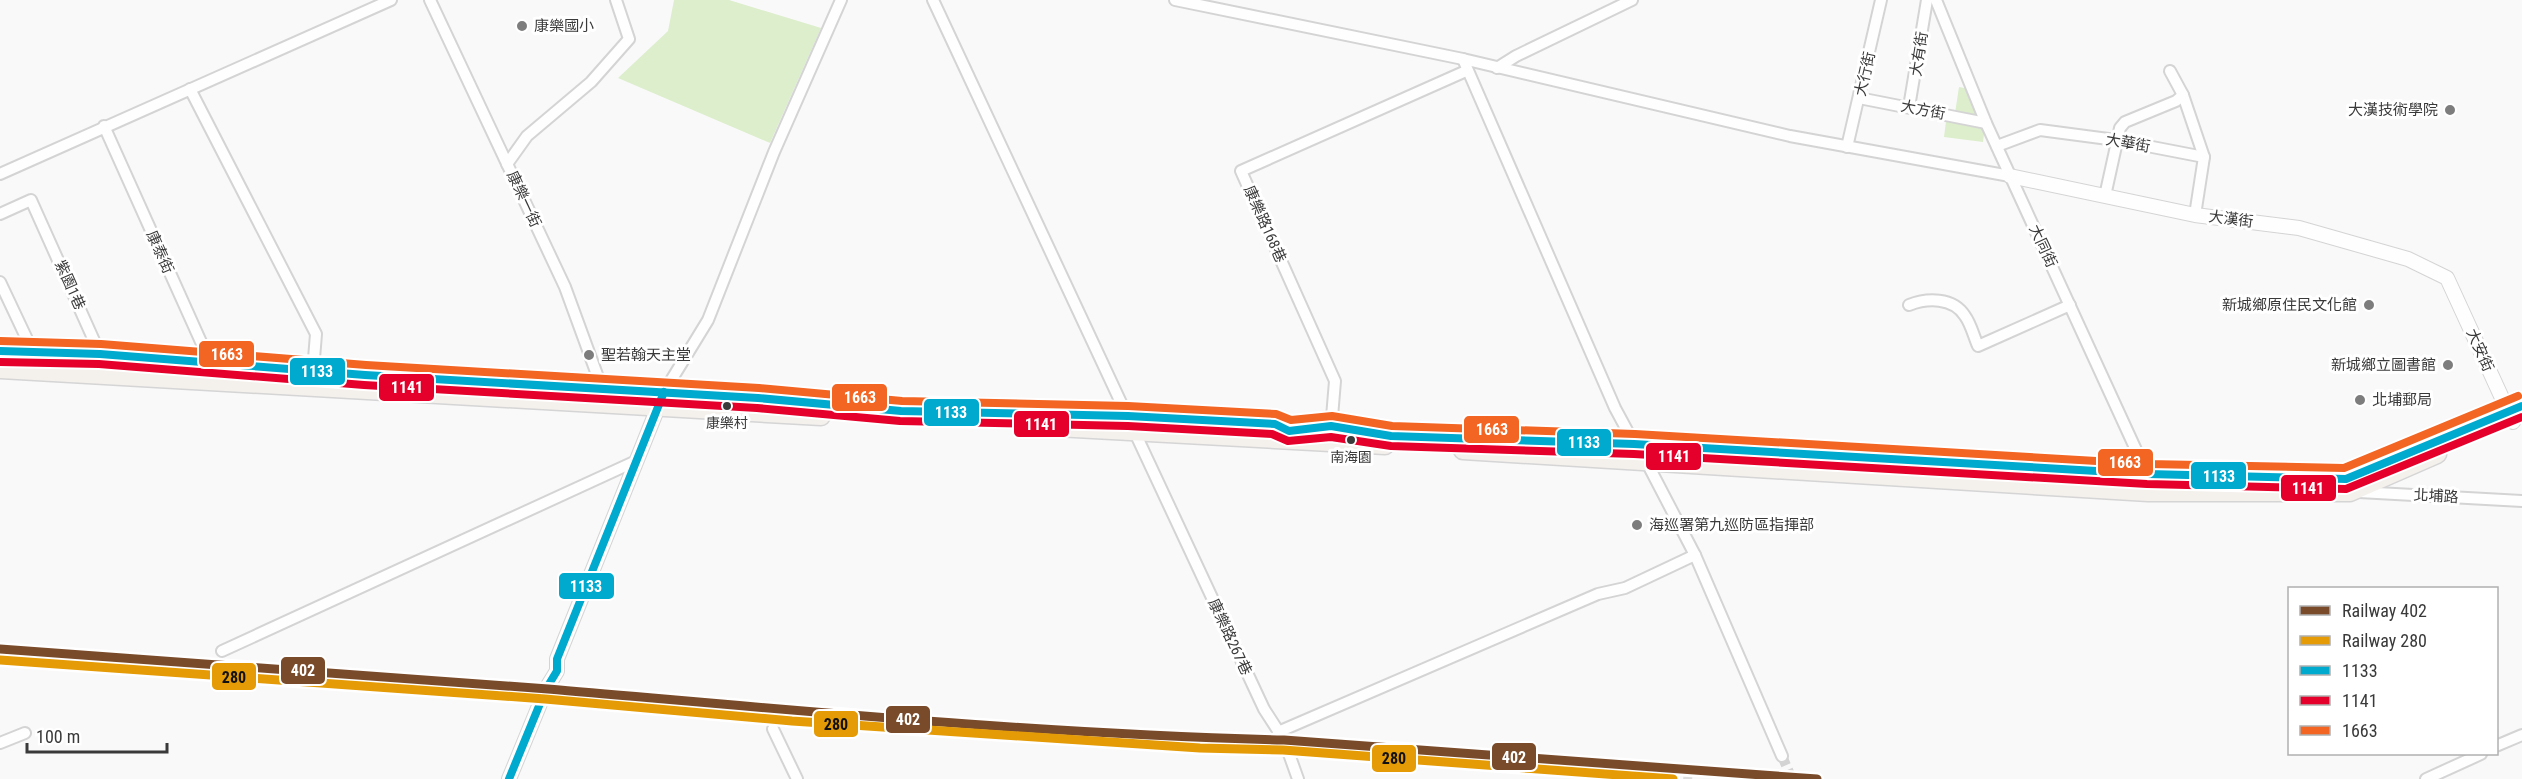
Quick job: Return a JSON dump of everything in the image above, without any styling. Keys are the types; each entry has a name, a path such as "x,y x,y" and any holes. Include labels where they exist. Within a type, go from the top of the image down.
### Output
{"main road":[{"path":"0,351 100,354 209,370 661,400 1331,434 1634,444 1929,469"},
{"path":"0,369 99,373 209,370 313,371 602,396"},
{"path":"2348,486 2516,415"},
{"path":"1331,434 1647,462 1929,469"},
{"name":"北埔路","path":"1929,469 2148,483 2348,486"}],"street":[{"path":"0,174 392,0"},
{"name":"康樂一街","path":"430,0 565,287 602,396"},
{"path":"507,164 527,136 591,82 629,39 616,0"},
{"path":"509,779 546,689 557,671 557,659 661,400 708,320 770,161 841,0"},
{"name":"康樂路267巷","path":"933,0 1163,495 1264,709 1278,732 1298,779"},
{"path":"1175,0 1463,59 1644,104 1847,147 2010,176"},
{"path":"1497,68 1516,56 1632,0"},
{"name":"大行街","path":"1847,147 1881,0"},
{"name":"大有街","path":"1909,107 1927,0"},
{"name":"大同街","path":"1935,0 1986,123 2070,305 2148,483"},
{"path":"1463,59 1466,71 1634,444 1647,462 1695,555 1782,756"},
{"name":"康樂路168巷","path":"1331,434 1335,381 1241,171 1466,71"},
{"path":"2170,71 2183,95 2204,157 2195,215"},
{"path":"190,89 316,334 313,371"},
{"path":"2105,196 2120,128 2126,122 2176,101 2183,95"},
{"name":"大方街","path":"1859,98 1986,123"},
{"name":"康泰街","path":"104,126 209,370"},
{"name":"大華街","path":"1997,146 2040,130 2116,140 2204,157"},
{"name":"大漢街","path":"2010,176 2195,215 2299,228 2408,259 2447,278"},
{"name":"紫園1巷","path":"0,214 31,200 100,354 99,373"},
{"name":"大安街","path":"2447,278 2516,415"},
{"path":"0,282 33,352"},
{"path":"1909,305 1921,300 1942,300 1964,314 1978,346 2070,305"},
{"path":"222,651 636,461"},
{"name":"北埔路","path":"2348,486 2522,501"},
{"path":"1278,732 1598,594 1625,588 1695,555"},
{"path":"773,729 797,779"},
{"path":"0,743 25,733"},
{"path":"2498,745 2522,735"},
{"path":"2426,779 2477,755"}],"green space":[{"path":"674,0 729,0 821,28 770,143 618,78 668,31"},
{"path":"1959,87 1969,89 1981,118 1955,113"},
{"path":"1946,121 1985,126 1983,142 1944,137"}],"tunnel":[{"path":"1782,756 1792,779"}],"railway":[{"path":"0,658 1199,746 1695,779"}],"rail line":[{"name":"402","path":"0,649 274,668 1008,727 1284,740 1817,779"},
{"name":"280","path":"0,660 545,699 792,721 1200,748 1283,750 1673,779"}],"transit line":[{"name":"1663","path":"0,341 101,344 366,365 759,388 902,401 1128,406 1276,414 1291,420 1332,416 1392,426 1635,434 2148,464 2344,468 2518,396"},
{"name":"1133","path":"0,351 100,354 365,375 758,398 901,411 1128,416 1275,424 1289,431 1331,426 1391,436 1634,444 2148,474 2346,479 2522,406"},
{"name":"1141","path":"0,362 99,364 364,385 757,408 900,421 1128,426 1272,434 1288,441 1331,437 1391,446 1634,454 2147,484 2346,489 2522,417"},
{"name":"1133","path":"509,779 546,689 557,671 557,659 664,392"}],"place":[{"name":"康樂國小","path":"522,26"},
{"name":"大漢技術學院","path":"2450,110"},
{"name":"新城鄉原住民文化館","path":"2369,305"},
{"name":"聖若翰天主堂","path":"589,355"},
{"name":"新城鄉立圖書館","path":"2448,365"},
{"name":"北埔郵局","path":"2360,400"},
{"name":"康樂村","path":"727,406"},
{"name":"南海園","path":"1351,440"},
{"name":"海巡署第九巡防區指揮部","path":"1637,525"}]}
